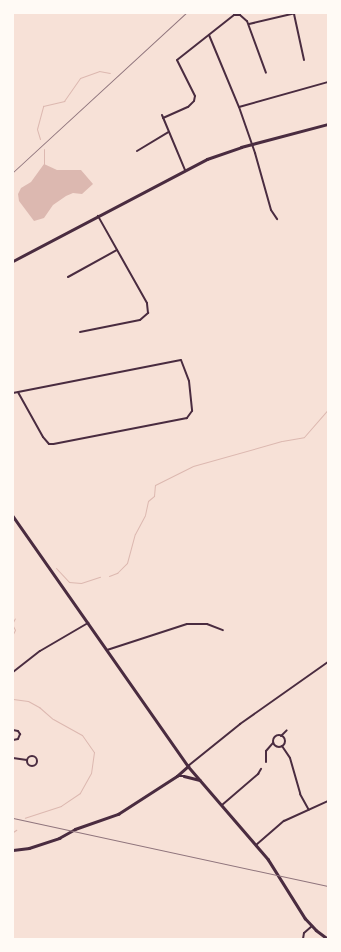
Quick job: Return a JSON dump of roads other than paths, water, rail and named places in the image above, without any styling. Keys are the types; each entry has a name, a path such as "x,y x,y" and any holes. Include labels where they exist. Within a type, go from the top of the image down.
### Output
{"main road":[{"path":"13,261 185,170 213,157 252,144 328,124"},
{"path":"13,516 188,766 256,845 277,872 312,926 328,939"},
{"path":"13,850 29,848 59,838 75,829 118,814 177,776 188,766"},
{"path":"177,776 200,780"}],"street":[{"path":"248,24 295,13 304,60"},
{"path":"163,118 188,107 194,101 195,96 177,60 232,17 238,14 244,17 248,24 266,73"},
{"path":"209,35 239,107 252,144 271,210 277,218"},
{"path":"239,107 328,82"},
{"path":"162,115 185,170"},
{"path":"137,151 169,132"},
{"path":"80,332 140,320 147,315 147,303 98,216"},
{"path":"68,277 118,250"},
{"path":"13,393 18,392 181,360 189,381 192,411 187,418 49,444 43,437 18,392"},
{"path":"13,672 40,651 88,623"},
{"path":"107,650 187,624 207,624 223,630"},
{"path":"188,766 240,724 328,662"},
{"path":"13,730 18,731 20,734 18,739 13,740"},
{"path":"266,762 266,751 273,743 274,738 281,736 287,730"},
{"path":"281,736 284,741 282,746 293,766 300,794 309,810"},
{"path":"273,743 277,747 282,746"},
{"path":"33,756 36,757 37,762 32,766 29,765 27,760 28,757 33,756"},
{"path":"13,758 27,760"},
{"path":"222,805 258,774 261,769"},
{"path":"256,845 280,824 328,801"},
{"path":"303,939 304,933 312,926"}],"waterway":[{"path":"40,139 37,129 43,106 64,101 80,78 99,71 110,73"},
{"path":"44,149 44,165"},
{"path":"109,576 117,573 127,563 135,534 145,515 148,501 154,496 155,485 193,466 282,441 304,437 328,409"},
{"path":"56,568 69,582 81,583 100,577"},
{"path":"13,622 15,618"},
{"path":"13,626 15,630 13,634"},
{"path":"13,699 28,701 39,707 53,719 82,735 94,752 91,773 80,793 61,806 25,818"}],"railway":[{"path":"13,172 186,13"},
{"path":"13,818 328,886"}]}
